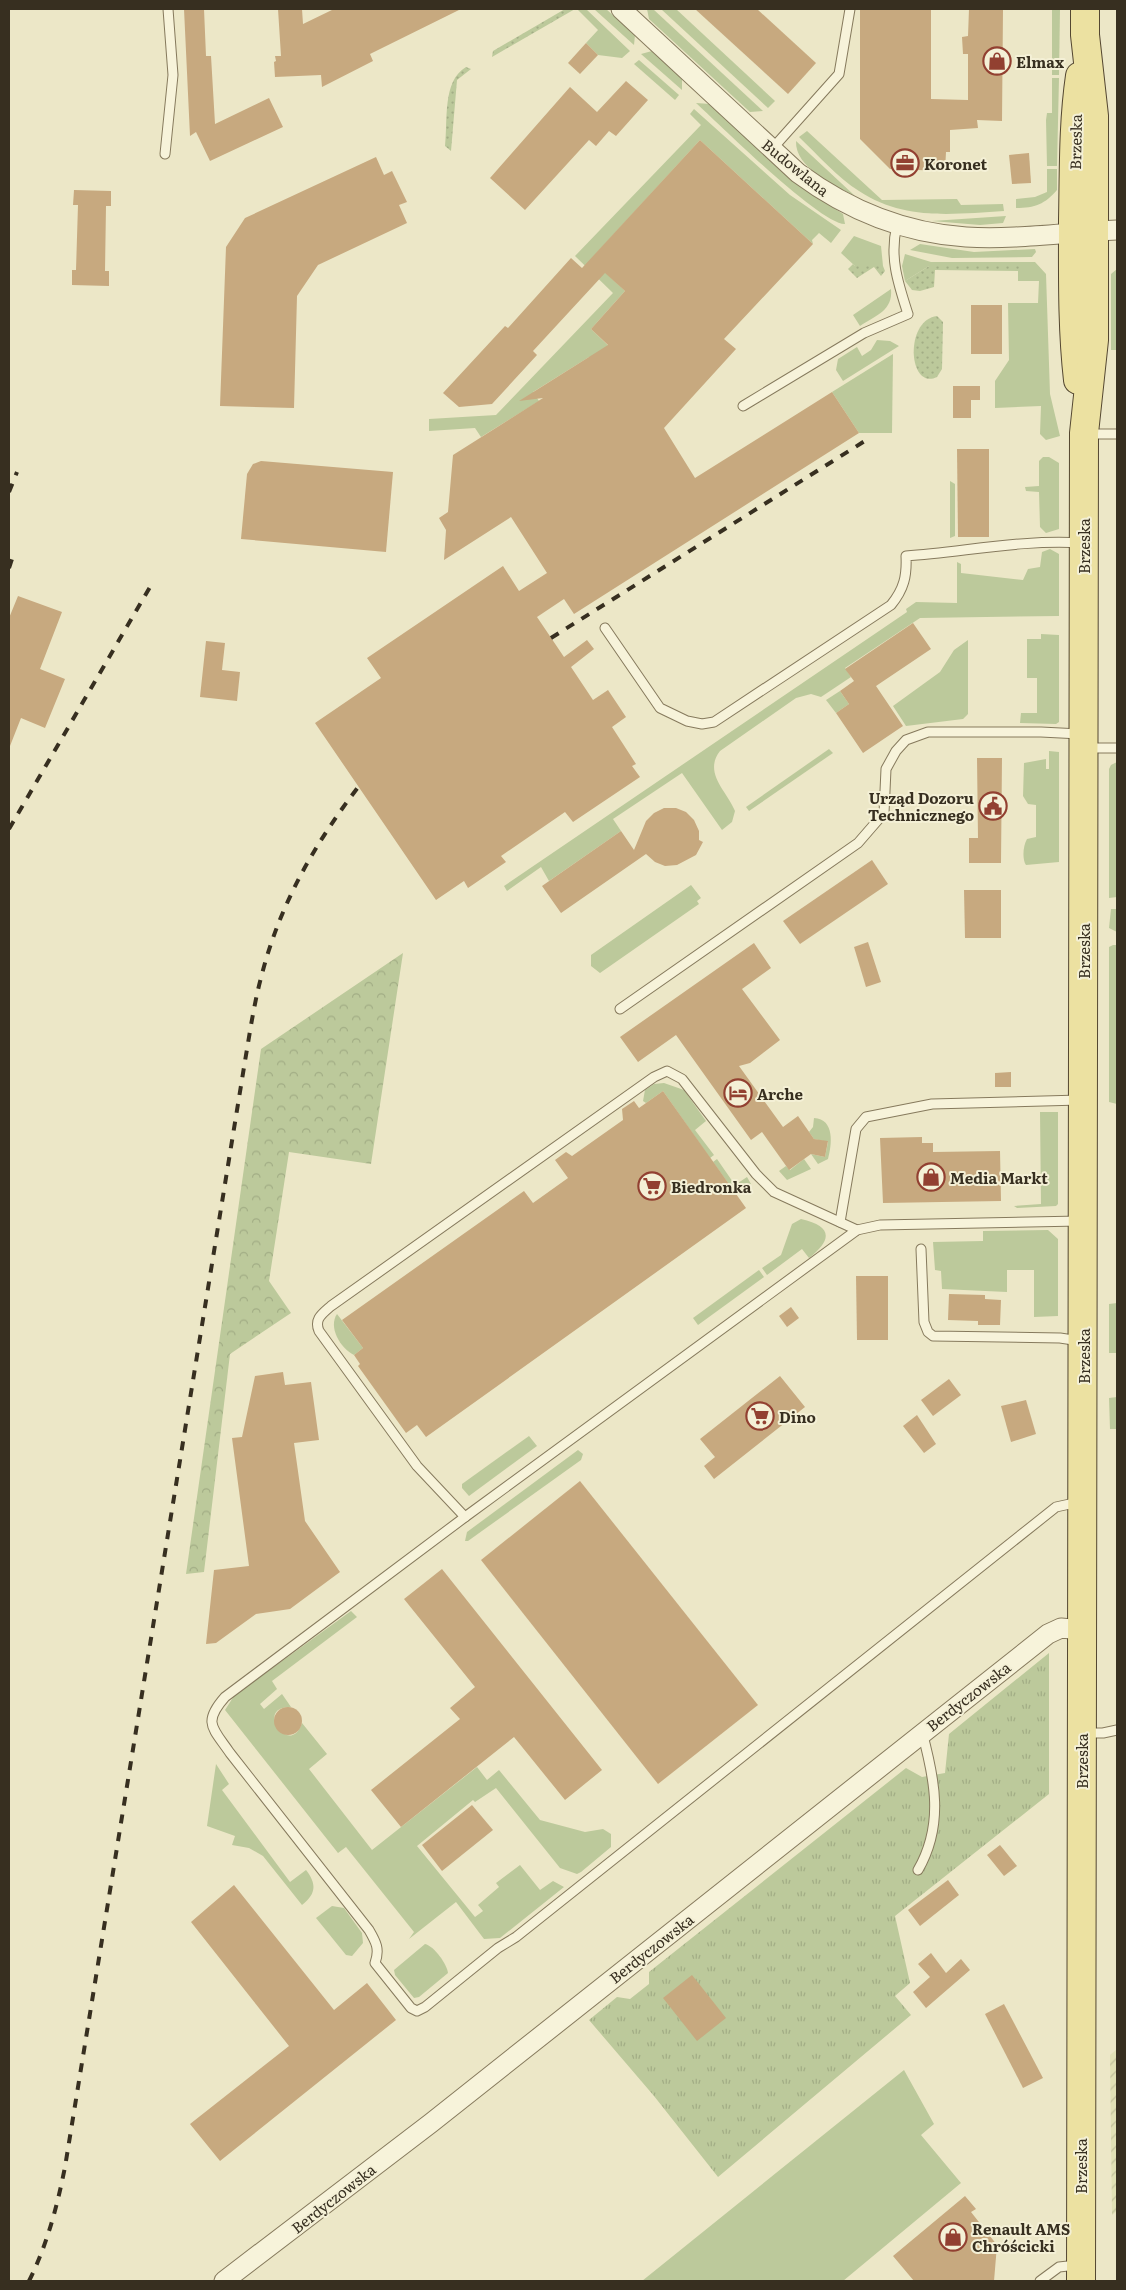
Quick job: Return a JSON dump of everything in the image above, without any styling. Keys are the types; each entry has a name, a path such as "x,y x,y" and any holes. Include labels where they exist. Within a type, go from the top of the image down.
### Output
{"main road":[{"name":"Brzeska","path":"1081,2273 1084,432 1074,341 1095,232 1074,116 1085,22"}],"street":[{"name":"Budowlana","path":"621,9 798,173 827,193 866,214 897,225 966,237 1095,232"},
{"name":"Berdyczowska","path":"224,2281 438,2117 922,1731 1048,1634 1061,1628 1082,1630"}],"lane":[{"path":"165,154 173,76 168,9"},
{"path":"772,149 839,74 850,9"},
{"path":"743,406 864,333 908,314 893,266 894,239 897,225"},
{"path":"1084,432 1117,434"},
{"path":"605,628 660,708 687,721 702,724 714,722 891,605 900,594 906,577 906,556 1028,543 1083,543"},
{"path":"620,1009 858,843 884,813 886,769 896,751 906,740 928,732 1041,732 1117,748"},
{"path":"465,1517 417,1466 319,1331 316,1324 317,1319 331,1306 654,1077 666,1071 682,1079 756,1174 774,1192 857,1230"},
{"path":"840,1222 856,1129 866,1117 932,1104 1083,1100"},
{"path":"1082,1502 1056,1507 516,1937 498,1948 416,2011 411,2008 375,1963 379,1952 378,1944 369,1930 230,1753 212,1725 212,1711 225,1696 465,1517 857,1230 880,1225 1083,1221"},
{"path":"921,1249 924,1322 928,1332 933,1336 1060,1338 1082,1341"},
{"path":"1082,1733 1103,1733 1117,1730"},
{"path":"918,1870 928,1852 934,1830 934,1775 922,1731"},
{"path":"1040,2281 1059,2267 1081,2273"}],"green space":[{"path":"565,9 575,9 492,57 493,51"},
{"path":"577,9 586,9 630,51 622,58 598,55 586,43 598,30"},
{"path":"594,9 606,9 635,35 634,45"},
{"path":"647,9 653,9 763,111 750,112 649,19"},
{"path":"661,9 676,9 775,101 768,108"},
{"path":"1052,9 1060,9 1059,75 1052,75"},
{"path":"652,51 682,78 682,90 641,54"},
{"path":"639,60 679,95 675,100 634,64"},
{"path":"466,67 471,69 457,80 451,151 445,146 448,102 453,82 458,73"},
{"path":"1052,78 1059,78 1057,166 1047,166 1046,120 1047,113 1052,113"},
{"path":"696,103 710,104 798,185 843,214 845,224 833,220 793,192"},
{"path":"694,109 790,195 841,230 831,243 819,233 812,240 813,244 700,140 591,259 625,291 591,329 617,354 615,381 589,357 533,392 539,401 481,437 475,428 429,431 429,419 496,415 613,293 575,256 701,125 690,114"},
{"path":"807,131 882,200 957,199 961,205 1003,204 1004,211 948,214 929,213 893,207 876,201 843,179 799,137"},
{"path":"796,141 855,196 827,181 809,167 797,151"},
{"path":"1047,169 1057,169 1057,190 1048,199 1039,204 1016,208 1016,199 1035,197 1047,192"},
{"path":"1006,216 1003,223 980,225 932,221"},
{"path":"854,236 881,246 883,266 855,266 841,253"},
{"path":"920,244 974,252 1035,249 1036,252 1032,257 952,258 910,250"},
{"path":"905,254 931,262 1035,262 1046,274 1050,394 1060,436 1046,440 1040,434 1041,406 995,408 995,381 1009,360 1008,303 1038,303 1039,281 1018,281 1018,271 1021,271 1021,267 929,266 905,281 902,266"},
{"path":"853,264 855,266 883,266 885,271 881,276 874,267 857,278 848,269"},
{"path":"929,266 1022,267 1021,271 935,270 934,287 920,291 912,290 905,281"},
{"path":"1117,269 1117,350 1111,350 1111,274"},
{"path":"891,289 889,303 882,312 860,326 853,315"},
{"path":"937,316 943,322 942,369 937,377 927,379 920,374 916,365 915,341 919,329 926,320"},
{"path":"877,340 890,341 899,346 843,381 836,370 838,359 857,347 862,356 871,350"},
{"path":"893,354 892,433 859,433 832,392"},
{"path":"1043,457 1049,457 1059,463 1059,529 1046,533 1040,527 1039,492 1026,491 1025,487 1039,486 1039,461"},
{"path":"950,481 955,484 955,536 950,538"},
{"path":"1050,549 1059,554 1059,616 920,618 845,668 851,677 821,697 811,694 796,698 720,751 715,759 715,774 735,811 732,822 722,830 682,773 613,819 621,831 549,881 541,867 507,891 504,886 907,612 906,609 916,602 957,603 957,562 961,564 961,573 1023,580 1028,569 1040,567 1042,552"},
{"path":"1041,634 1059,635 1059,722 1056,724 1020,723 1021,713 1037,713 1037,678 1027,678 1027,639 1041,639"},
{"path":"968,640 968,714 963,719 906,726 893,706 940,672 954,650"},
{"path":"840,691 849,704 836,713 826,700"},
{"path":"829,749 833,753 749,811 746,807"},
{"path":"1049,751 1059,752 1059,862 1026,865 1024,849 1027,839 1036,837 1036,805 1028,804 1023,796 1024,763 1046,759 1046,769 1049,769"},
{"path":"1117,762 1117,897 1109,898 1109,769 1111,765"},
{"path":"691,885 701,898 697,901 699,904 600,973 591,966 591,955"},
{"path":"1111,909 1117,909 1117,932 1109,928"},
{"path":"1117,945 1117,1104 1109,1102 1109,947"},
{"path":"403,953 371,1164 289,1152 269,1281 291,1313 230,1354 204,1572 186,1574 261,1049"},
{"path":"664,1083 684,1090 706,1121 695,1130 714,1155 710,1158 663,1091 646,1103 643,1101 645,1090 654,1084"},
{"path":"1040,1112 1058,1112 1058,1204 1056,1206 1017,1208 1014,1206 1041,1204"},
{"path":"814,1118 821,1119 826,1123 831,1140 828,1159 818,1164 811,1154 825,1157 828,1142 814,1139 809,1132 813,1127"},
{"path":"717,1159 735,1185 747,1177 751,1184 736,1194 713,1162"},
{"path":"804,1159 811,1169 787,1180 779,1171 786,1166 790,1170"},
{"path":"801,1219 819,1225 823,1229 826,1234 822,1245 809,1258 802,1249 767,1275 762,1268 781,1255 792,1224"},
{"path":"1048,1230 1058,1239 1058,1316 1034,1317 1034,1270 1007,1270 1007,1292 942,1289 941,1271 935,1270 933,1242 983,1241 983,1231"},
{"path":"759,1270 764,1277 698,1325 693,1318"},
{"path":"1117,1303 1117,1353 1109,1353 1109,1304"},
{"path":"337,1314 363,1348 354,1355 344,1347 337,1337 334,1325"},
{"path":"1117,1397 1117,1429 1110,1429 1109,1398"},
{"path":"529,1436 537,1446 469,1496 462,1488 462,1484"},
{"path":"578,1450 583,1454 581,1460 468,1541 465,1541 467,1532"},
{"path":"351,1611 357,1617 272,1681 277,1689 260,1704 264,1709 282,1694 291,1707 280,1709 275,1714 278,1728 290,1736 297,1733 302,1723 327,1754 309,1769 372,1850 477,1767 487,1780 499,1770 540,1820 585,1832 603,1829 611,1834 611,1847 581,1872 577,1874 560,1868 496,1788 475,1802 473,1800 417,1846 475,1917 483,1911 478,1905 499,1887 496,1883 520,1865 540,1890 553,1881 564,1887 500,1938 484,1939 456,1902 409,1939 414,1932 346,1847 338,1853 225,1710 234,1696"},
{"path":"1049,1653 1049,1794 895,1916 910,1983 895,1996 911,2015 718,2177 654,2096 589,2020 617,1997 630,1999 649,1984 649,1972 906,1768 922,1777 945,1773 949,1734"},
{"path":"216,1764 229,1784 222,1790 290,1882 306,1870 310,1875 313,1884 312,1893 302,1905 263,1856 249,1848 232,1845 235,1836 207,1826"},
{"path":"332,1906 344,1908 362,1933 363,1943 352,1956 346,1955 316,1918"},
{"path":"425,1944 429,1945 440,1956 448,1973 419,1997 414,1998 395,1975 394,1970"},
{"path":"1117,2049 1117,2211 1112,2215 1110,2055"},
{"path":"904,2070 934,2124 921,2135 961,2183 843,2281 642,2281"}],"building":[{"path":"184,9 204,9 206,56 211,56 215,124 269,98 283,127 210,161 196,132 190,136"},
{"path":"278,9 302,9 303,24 334,9 461,9 370,54 373,61 322,87 321,75 275,77 275,56 281,56"},
{"path":"695,9 757,9 816,63 788,94"},
{"path":"860,9 931,10 931,99 968,100 968,54 963,54 962,37 968,36 969,9 1003,9 1002,121 977,120 978,128 950,130 950,152 946,152 945,171 890,169 860,139"},
{"path":"586,43 598,55 580,74 568,63"},
{"path":"626,81 648,100 616,136 609,131 596,146 589,140 525,210 490,178 570,87 597,112"},
{"path":"700,140 813,244 724,339 736,349 664,428 695,478 832,392 859,433 574,614 564,599 537,617 564,657 587,640 594,649 571,667 593,700 608,690 626,717 612,727 636,764 632,766 640,777 573,822 565,812 501,856 506,862 468,888 464,881 436,900 315,723 381,678 367,658 503,566 519,591 547,573 511,517 444,560 446,530 439,518 448,512 453,455 543,398 519,401 608,345 591,329 625,291 605,273 533,351 537,355 492,404 459,407 443,393 505,326 508,328 571,258 582,268"},
{"path":"1029,153 1031,183 1012,184 1009,155"},
{"path":"376,157 384,175 392,171 407,202 399,205 407,223 318,265 297,296 294,408 220,406 226,247 245,218"},
{"path":"74,190 111,191 111,206 106,206 105,271 109,271 109,286 72,285 72,270 76,270 78,205 73,205"},
{"path":"971,305 1002,305 1002,354 971,354"},
{"path":"953,386 980,386 980,400 971,400 971,418 953,418"},
{"path":"957,449 989,449 989,537 958,537"},
{"path":"261,461 393,472 386,552 241,539 247,474 253,464"},
{"path":"18,596 62,612 40,669 65,679 45,728 21,718 10,746 9,618"},
{"path":"913,623 931,649 876,686 903,726 863,753 836,713 849,704 840,691 854,681 845,669"},
{"path":"206,641 225,643 222,670 240,672 237,701 200,697"},
{"path":"977,758 1002,758 1001,863 969,863 969,838 978,838"},
{"path":"664,808 676,808 686,812 694,820 699,831 699,840 703,842 696,855 677,865 665,866 655,862 646,854 561,913 542,886 621,831 634,850 646,821 654,813"},
{"path":"872,860 888,884 800,944 783,921"},
{"path":"964,890 1001,890 1001,938 965,938"},
{"path":"868,942 881,982 866,987 854,947"},
{"path":"754,943 771,968 742,989 780,1040 750,1063 739,1066 783,1127 798,1116 814,1139 828,1141 825,1157 811,1154 789,1170 762,1132 751,1140 676,1035 638,1062 620,1037"},
{"path":"1011,1072 1011,1087 995,1087 995,1073"},
{"path":"663,1091 746,1208 426,1437 417,1425 406,1433 358,1366 360,1364 354,1355 363,1348 342,1320 524,1191 533,1203 568,1178 555,1160 566,1152 572,1156 623,1120 622,1109 634,1101 639,1108"},
{"path":"922,1137 922,1143 933,1143 933,1152 1000,1151 1001,1201 883,1203 880,1138"},
{"path":"856,1276 888,1276 888,1340 857,1340"},
{"path":"949,1294 985,1295 985,1299 1001,1300 1000,1325 978,1325 978,1321 948,1320"},
{"path":"791,1307 799,1318 787,1327 779,1316"},
{"path":"283,1372 285,1385 311,1382 319,1440 294,1443 305,1521 340,1572 290,1609 256,1614 216,1643 206,1644 214,1570 249,1566 232,1438 242,1437 255,1376"},
{"path":"780,1376 805,1407 714,1479 704,1466 715,1457 700,1439"},
{"path":"949,1379 961,1395 933,1416 921,1400"},
{"path":"1026,1400 1036,1434 1011,1442 1001,1406"},
{"path":"917,1415 936,1444 924,1453 903,1426"},
{"path":"580,1481 758,1705 658,1784 481,1560"},
{"path":"442,1569 602,1770 565,1800 514,1737 401,1827 371,1790 460,1719 450,1708 475,1687 404,1599"},
{"path":"288,1707 298,1711 302,1721 298,1731 288,1735 278,1731 274,1721 278,1711"},
{"path":"472,1805 493,1830 442,1871 422,1845"},
{"path":"1000,1845 1017,1866 1004,1876 987,1855"},
{"path":"948,1880 959,1895 920,1926 908,1910"},
{"path":"234,1885 334,2010 367,1983 396,2020 220,2161 190,2124 289,2046 191,1922"},
{"path":"931,1953 946,1973 961,1959 970,1970 926,2008 913,1992 930,1977 918,1964"},
{"path":"692,1975 726,2018 697,2041 663,1998"},
{"path":"1004,2004 1043,2078 1023,2088 985,2014"},
{"name":"Renault AMS Chróścicki","path":"965,2196 976,2209 971,2212 997,2245 994,2281 914,2281 893,2256"}],"railway":[{"path":"551,638 868,439"},
{"path":"9,492 17,472"},
{"path":"9,568 12,559"},
{"path":"9,829 150,587"},
{"path":"29,2281 51,2226 65,2167 252,1018 270,948 289,899 314,852 359,786"}],"place":[{"name":"Elmax","path":"997,61"},
{"name":"Koronet","path":"905,163"},
{"name":"Urząd Dozoru Technicznego","path":"993,806"},
{"name":"Arche","path":"738,1093"},
{"name":"Media Markt","path":"931,1177"},
{"name":"Biedronka","path":"652,1186"},
{"name":"Dino","path":"760,1416"},
{"name":"Renault AMS Chróścicki","path":"953,2237"}]}
